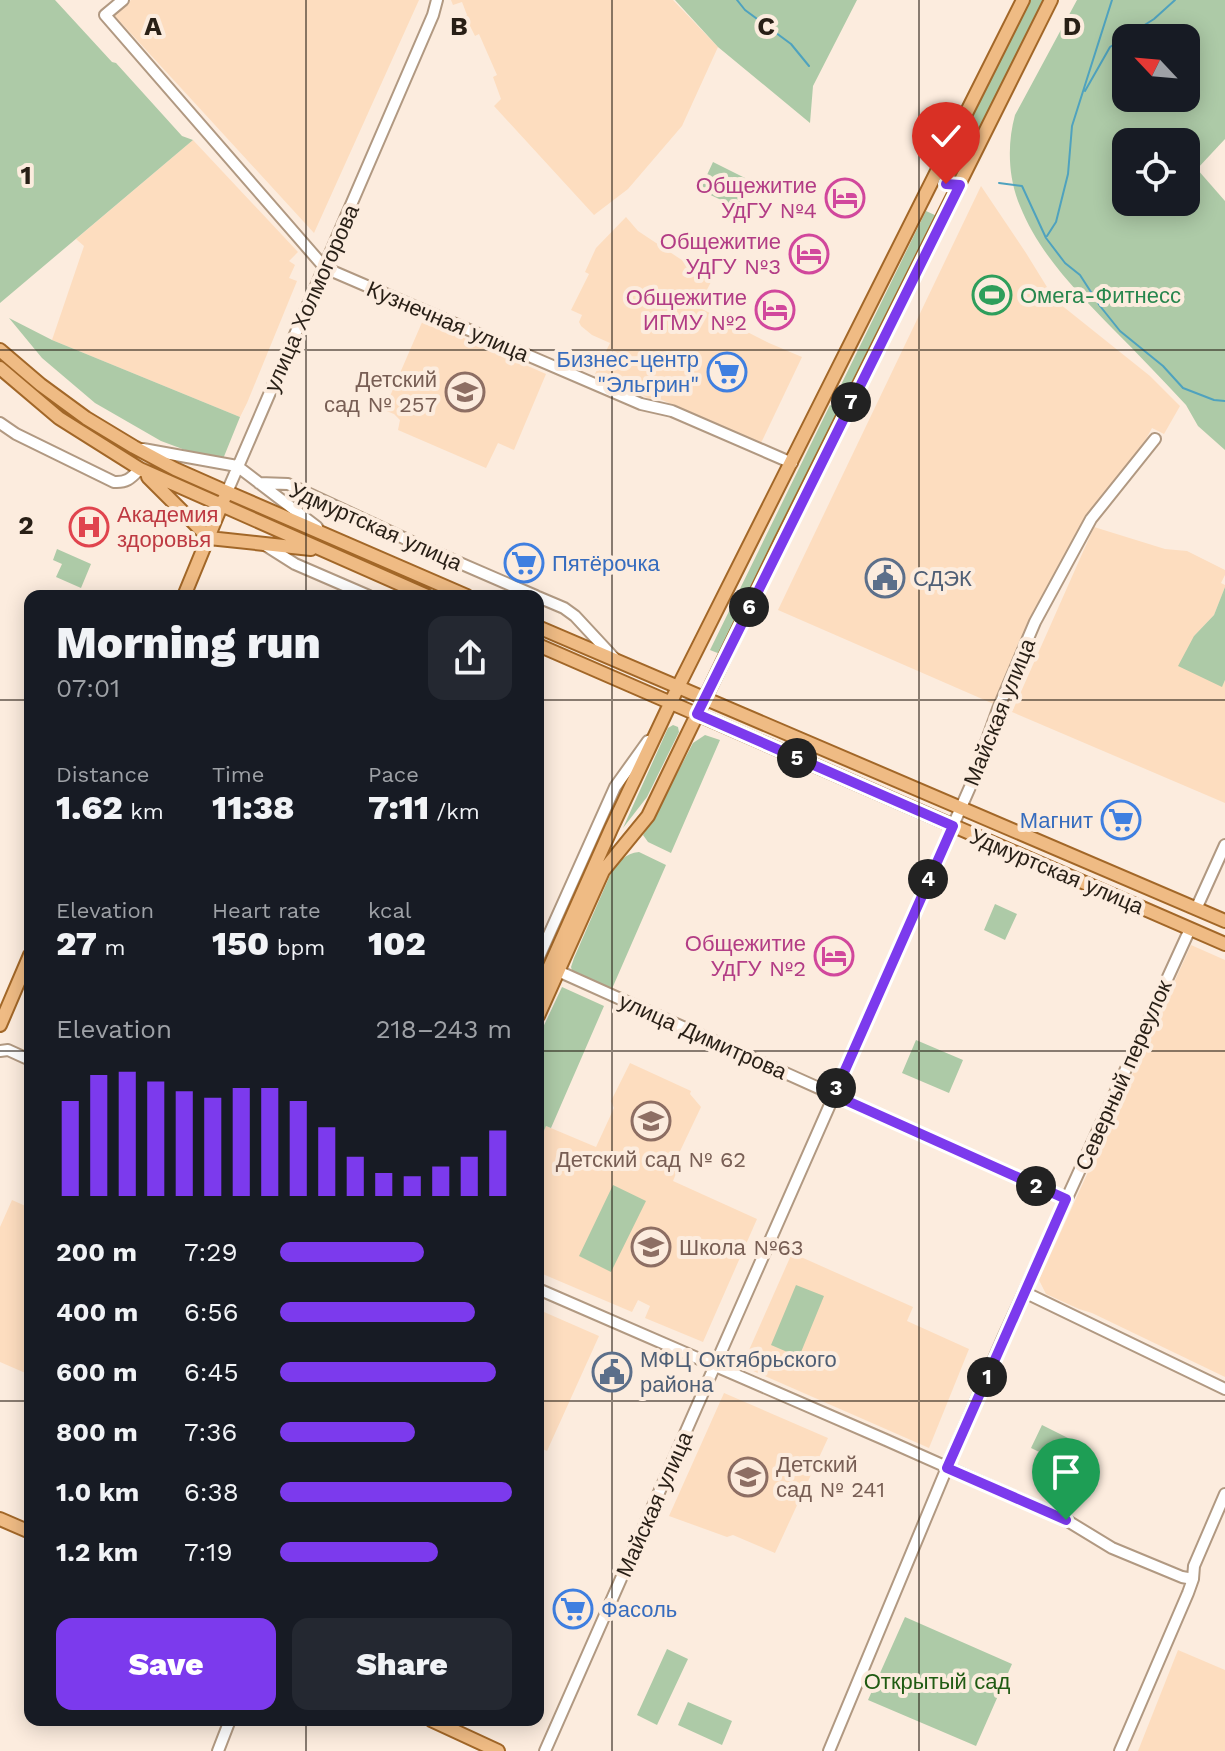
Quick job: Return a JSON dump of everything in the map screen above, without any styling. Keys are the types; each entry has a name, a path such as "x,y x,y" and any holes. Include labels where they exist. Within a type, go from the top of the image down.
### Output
{"main road":[{"path":"544,998 611,829 678,687 1023,0"},
{"path":"544,984 603,871 648,816 1051,0"},
{"path":"937,173 946,184 960,185"},
{"path":"923,203 937,205 945,214"},
{"name":"Удмуртская улица","path":"0,350 75,409 175,469 453,590"},
{"name":"Удмуртская улица","path":"0,368 59,418 140,469 413,590"},
{"path":"140,469 209,538 322,550"},
{"name":"улица Холмогорова","path":"187,590 227,492"},
{"name":"Удмуртская улица","path":"544,630 1225,921"},
{"name":"Удмуртская улица","path":"544,648 1225,944"},
{"path":"991,843 989,831 998,825"},
{"path":"0,1025 24,969"},
{"path":"0,1519 24,1529"},
{"path":"444,1726 498,1751"}],"street":[{"name":"Кузнечная улица","path":"123,0 105,15 325,268 641,404 672,411 792,463"},
{"name":"улица Холмогорова","path":"227,492 416,56 437,0"},
{"path":"0,423 16,434 114,482 124,482 140,469"},
{"name":"Майская улица","path":"545,1751 978,769 998,709 1035,622 1091,519 1155,439"},
{"path":"134,447 237,466 328,536"},
{"name":"Удмуртская улица","path":"259,483 288,484 523,590"},
{"path":"265,545 356,590"},
{"path":"304,567 308,556 322,550"},
{"name":"Удмуртская улица","path":"544,599 575,616 615,660"},
{"path":"544,946 615,787 663,720"},
{"path":"1196,909 1225,845"},
{"name":"Северный переулок","path":"829,1751 1024,1292 1190,929"},
{"name":"улица Димитрова","path":"554,968 1066,1199"},
{"path":"3,1048 24,1057"},
{"path":"544,1292 1066,1520 1112,1548 1193,1579"},
{"path":"1024,1292 1225,1389"},
{"path":"1120,1751 1193,1579 1194,1566 1225,1494"},
{"path":"218,1751 228,1726"}],"shaded area":[{"path":"131,0 419,0 314,233 114,15"},
{"path":"451,0 673,0 718,47 682,126 628,189 594,215 494,106 501,99 493,77 497,75 479,34 475,36 465,16 462,2 453,5"},
{"path":"193,140 298,252 289,261 295,265 289,278 297,281 240,417 52,340 84,246 76,239"},
{"path":"981,186 1055,300 1150,376 1180,406 1164,434 1152,428 1144,443 1087,514 996,705 778,610"},
{"name":"Бизнес-центр \"Эльгрин\"","path":"626,217 638,231 712,280 698,307 802,357 761,443 595,374 610,343 581,326 582,315 571,310 589,274 585,272 596,248"},
{"name":"Детский сад № 257","path":"423,320 546,374 514,450 498,443 486,468 398,430 400,420 384,410"},
{"path":"1094,527 1165,549 1187,551 1225,570 1221,583 1225,587 1214,615 1194,636 1222,686 1225,680 1225,803 1012,712"},
{"path":"1191,945 1225,960 1225,1377 1046,1294 1039,1280"},
{"name":"Школа №63","path":"630,1063 691,1091 690,1094 701,1107 672,1168 677,1171 673,1181 757,1219 703,1342 645,1318 650,1306 638,1300 632,1312 544,1275 544,1131 546,1126 596,1147 614,1108 611,1101"},
{"path":"12,1200 24,1205 24,1372 0,1362 0,1227"},
{"path":"792,1253 913,1307 907,1321 969,1349 929,1448 742,1366"},
{"path":"544,1312 599,1336 547,1451 544,1450"},
{"name":"Детский сад № 241","path":"724,1393 828,1438 775,1553 733,1535 727,1537 669,1516"},
{"path":"1178,1650 1225,1670 1225,1751 1138,1751"}],"green space":[{"path":"0,0 55,0 182,136 193,140 0,303"},
{"path":"675,0 857,0 813,86 810,123 718,47"},
{"path":"1031,0 1044,0 956,179 944,174"},
{"path":"1077,0 1225,0 1225,139 1200,166 1200,128 1112,128 1112,216 1200,216 1200,172 1225,201 1225,450 1198,426 1186,405 1073,287 1049,257 1020,206 1011,173 1011,138 1015,115"},
{"path":"713,162 751,181 738,208 700,190"},
{"path":"926,211 937,216 846,400 836,395"},
{"path":"9,318 52,340 240,417 223,459 196,454 161,441 95,403 42,358"},
{"path":"830,405 840,410 720,654 710,650"},
{"path":"57,549 91,564 81,588 56,577 62,564 53,560"},
{"path":"1225,587 1225,680 1222,687 1178,666 1194,636 1214,615"},
{"path":"673,725 678,727 679,732 647,797 623,828 668,728"},
{"path":"705,735 720,740 671,853 648,842 643,835 693,743"},
{"path":"639,852 666,865 611,991 573,974 571,967 611,873 626,856"},
{"path":"995,904 1017,914 1005,940 984,930"},
{"path":"562,987 604,1006 551,1128 546,1126 544,1131 544,1025"},
{"path":"916,1040 963,1060 949,1093 902,1073"},
{"path":"613,1185 646,1201 611,1272 579,1256"},
{"path":"796,1285 824,1296 799,1357 771,1345"},
{"path":"1042,1425 1084,1446 1075,1464 1061,1457 1058,1461 1031,1448"},
{"name":"Открытый сад","path":"905,1617 1012,1664 976,1746 868,1700"},
{"path":"667,1649 688,1659 657,1725 637,1715"},
{"path":"688,1702 732,1721 722,1745 678,1725"}],"waterway":[{"path":"737,0 745,10 791,44 809,66"},
{"path":"1047,236 1056,222 1068,174 1072,126 1112,0"},
{"path":"1085,91 1110,47 1154,19 1175,0"},
{"path":"999,183 1022,186 1046,238 1065,263 1080,275 1120,331 1163,366 1183,388 1225,401"}],"place":[{"name":"Общежитие УдГУ №4","path":"845,198"},
{"name":"Общежитие УдГУ №3","path":"809,254"},
{"name":"Омега-Фитнесс","path":"992,295"},
{"name":"Общежитие ИГМУ №2","path":"775,310"},
{"name":"Бизнес-центр \"Эльгрин\"","path":"727,372"},
{"name":"Детский сад № 257","path":"465,392"},
{"name":"Академия здоровья","path":"89,527"},
{"name":"Пятёрочка","path":"524,563"},
{"name":"СДЭК","path":"885,578"},
{"name":"Магнит","path":"1121,820"},
{"name":"Общежитие УдГУ №2","path":"834,956"},
{"name":"Детский сад № 62","path":"651,1121"},
{"name":"Школа №63","path":"651,1247"},
{"name":"МФЦ Октябрьского района","path":"612,1372"},
{"name":"Детский сад № 241","path":"748,1477"},
{"name":"Фасоль","path":"573,1609"}],"route":[{"path":"946,184 960,185 697,714 953,826 834,1095 1066,1199 947,1468 1066,1520"}]}
